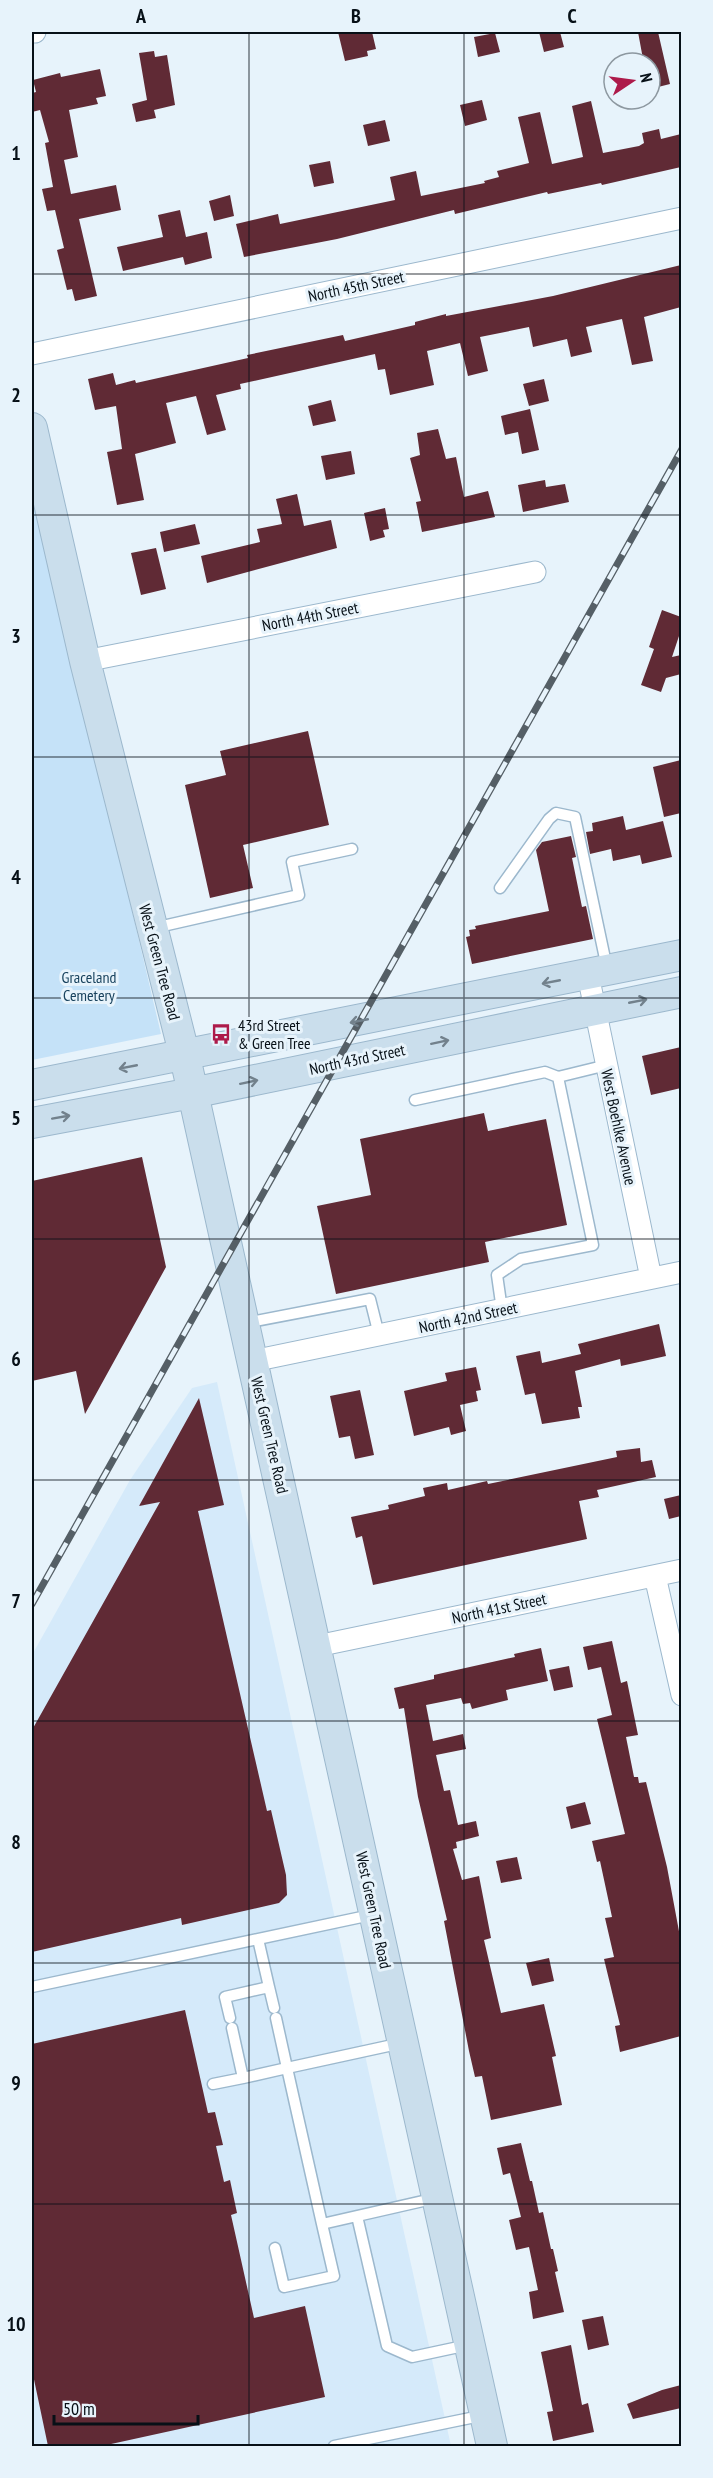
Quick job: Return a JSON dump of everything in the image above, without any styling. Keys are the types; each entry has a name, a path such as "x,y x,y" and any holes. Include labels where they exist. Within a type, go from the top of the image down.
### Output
{"street":[{"name":"North 45th Street","path":"32,354 681,218"},
{"name":"West Green Tree Road","path":"32,428 84,661 185,1057 492,2446"},
{"name":"North 44th Street","path":"84,661 535,572"},
{"path":"32,1085 185,1057 681,955"},
{"name":"West Boehlke Avenue","path":"598,973 595,1010 651,1278"},
{"name":"North 43rd Street","path":"32,1123 192,1093 681,992"},
{"name":"North 42nd Street","path":"254,1361 681,1272"},
{"name":"North 41st Street","path":"317,1646 681,1570"},
{"path":"655,1576 681,1695"}],"lane":[{"path":"500,888 549,819 556,813 575,817 598,973"},
{"path":"151,929 299,895 292,862 352,849"},
{"path":"415,1100 545,1072 558,1077 607,1065"},
{"path":"502,1310 497,1275 521,1259 593,1245 558,1077"},
{"path":"245,1323 370,1299 379,1335"},
{"path":"32,1987 375,1915"},
{"path":"258,1940 334,2276 284,2287 275,2248"},
{"path":"243,2078 225,1997 269,1987"},
{"path":"213,2084 402,2043"},
{"path":"322,2224 437,2198"},
{"path":"357,2216 387,2346 412,2357 469,2345"},
{"path":"334,2446 485,2415"}],"shaded area":[{"path":"217,1382 451,2446 32,2446 32,1655 130,1480 192,1388"}],"green space":[{"name":"Graceland Cemetery","path":"32,486 161,1034 32,1060"}],"building":[{"path":"338,32 372,32 376,49 367,51 368,56 345,61"},
{"path":"539,32 560,32 564,47 544,52"},
{"path":"638,32 658,32 670,84 662,86 662,51 642,51"},
{"path":"495,33 500,52 478,57 474,37"},
{"path":"154,51 155,57 167,55 175,105 154,110 156,118 136,122 132,104 147,100 139,53"},
{"path":"100,69 106,96 96,98 98,104 69,110 78,157 64,160 71,194 116,185 121,210 79,219 97,296 75,301 72,289 67,290 57,250 64,248 55,210 47,211 42,189 53,187 45,143 49,142 40,110 32,112 32,93 36,92 33,80 60,73 61,77"},
{"path":"482,100 487,120 465,126 460,105"},
{"path":"591,101 603,153 639,146 644,143 642,133 659,129 661,139 681,134 681,167 602,185 601,183 548,194 547,192 455,214 454,210 337,239 244,257 236,224 278,214 280,224 395,200 390,177 416,171 421,196 485,183 484,181 499,177 497,171 529,163 518,117 540,112 552,164 583,157 572,106"},
{"path":"385,120 390,141 368,146 363,125"},
{"path":"330,161 334,183 314,187 309,165"},
{"path":"230,195 234,216 214,221 209,201"},
{"path":"180,210 186,237 207,232 212,258 185,265 183,257 123,271 117,247 163,237 158,215"},
{"path":"681,265 681,307 644,317 653,361 632,365 622,319 586,327 592,352 571,357 567,339 533,347 529,327 480,337 488,371 468,376 460,343 427,351 434,385 390,395 385,369 378,370 375,354 240,384 241,389 216,395 226,430 207,435 196,396 166,403 176,443 135,454 144,500 117,505 107,452 122,449 116,406 95,410 88,379 113,373 116,385 135,380 136,383 248,358 247,355 343,335 345,341 415,325 415,322 446,314 446,316 553,296"},
{"path":"544,379 549,401 529,406 523,384"},
{"path":"331,400 336,421 313,426 308,406"},
{"path":"530,409 539,450 522,454 518,432 505,435 501,416"},
{"path":"438,429 446,459 456,457 464,497 488,491 495,517 422,532 416,502 421,501 410,458 420,455 417,433"},
{"path":"351,451 355,474 326,480 321,456"},
{"path":"545,480 546,487 565,484 569,502 523,512 518,485"},
{"path":"297,494 304,526 331,520 337,548 207,583 201,556 260,542 257,529 282,524 276,499"},
{"path":"385,508 389,529 383,530 385,537 370,541 364,513"},
{"path":"195,524 200,544 164,552 160,532"},
{"path":"156,548 166,589 141,595 131,553"},
{"path":"662,610 681,617 681,630 672,657 681,655 681,674 666,678 661,692 641,685 654,649 649,647"},
{"path":"308,731 329,825 243,845 253,888 210,898 185,785 226,775 220,751"},
{"path":"681,760 681,813 664,817 653,767"},
{"path":"623,816 626,830 663,821 672,857 642,864 640,855 613,861 611,849 590,854 586,832 593,831 592,823"},
{"path":"571,836 576,857 572,858 582,907 586,906 593,939 472,964 466,937 470,936 469,930 476,929 475,926 549,911 536,850 542,842"},
{"path":"681,1047 681,1088 651,1095 642,1056"},
{"path":"484,1113 488,1131 546,1119 567,1225 485,1242 489,1262 336,1294 317,1206 371,1195 360,1139"},
{"path":"142,1157 166,1267 85,1414 76,1371 32,1381 32,1181"},
{"path":"659,1324 666,1356 621,1366 620,1359 575,1371 582,1407 578,1407 580,1418 542,1424 535,1393 525,1395 516,1356 540,1351 542,1363 581,1354 578,1344"},
{"path":"476,1367 481,1390 476,1391 478,1401 460,1405 466,1431 451,1435 449,1427 414,1436 404,1391 447,1381 445,1373"},
{"path":"360,1390 374,1455 355,1459 350,1436 339,1438 330,1396"},
{"path":"199,1398 224,1505 198,1511 267,1811 271,1810 286,1875 287,1895 279,1903 182,1925 181,1918 32,1952 32,1730 160,1502 139,1506"},
{"path":"640,1448 641,1462 652,1460 656,1477 597,1490 599,1497 579,1501 587,1539 373,1585 362,1536 356,1538 351,1517 389,1509 388,1505 425,1496 423,1488 447,1483 448,1490 487,1481 488,1484 617,1457 616,1451"},
{"path":"681,1495 681,1516 669,1519 664,1499"},
{"path":"612,1641 621,1683 627,1681 638,1735 626,1737 634,1777 638,1777 639,1783 646,1782 667,1867 681,1942 681,2036 620,2052 615,2026 620,2025 604,1959 614,1957 605,1918 612,1917 600,1861 597,1862 592,1841 625,1834 597,1719 612,1715 601,1667 588,1670 583,1647"},
{"path":"541,1648 548,1681 506,1690 508,1700 472,1709 470,1703 463,1704 461,1698 426,1705 433,1741 463,1734 466,1749 436,1755 444,1791 450,1790 458,1825 476,1821 479,1836 456,1842 457,1848 453,1849 462,1880 479,1876 491,1938 484,1940 501,2013 544,2004 556,2056 552,2057 562,2105 491,2120 482,2076 475,2077 469,2051 444,1921 447,1920 418,1797 404,1708 399,1709 394,1688 434,1679 434,1675 515,1657 514,1654"},
{"path":"569,1666 573,1687 554,1691 549,1670"},
{"path":"585,1802 591,1824 571,1829 566,1807"},
{"path":"517,1857 522,1879 501,1883 496,1861"},
{"path":"549,1958 554,1981 532,1986 526,1963"},
{"path":"185,2010 208,2113 215,2112 223,2145 216,2146 224,2182 230,2180 237,2213 231,2215 254,2318 305,2306 325,2397 102,2446 48,2446 32,2370 32,2044"},
{"path":"521,2143 539,2213 543,2212 551,2249 553,2249 558,2271 555,2272 564,2312 533,2319 529,2292 538,2290 529,2247 516,2250 509,2220 521,2217 510,2173 503,2175 497,2148"},
{"path":"603,2316 609,2345 588,2350 582,2320"},
{"path":"571,2345 582,2405 588,2403 594,2432 553,2441 547,2412 553,2411 541,2352"},
{"path":"681,2385 681,2408 633,2419 627,2404"}],"railway":[{"path":"32,1604 682,449"}],"place":[{"name":"43rd Street & Green Tree","path":"221,1034"}]}
